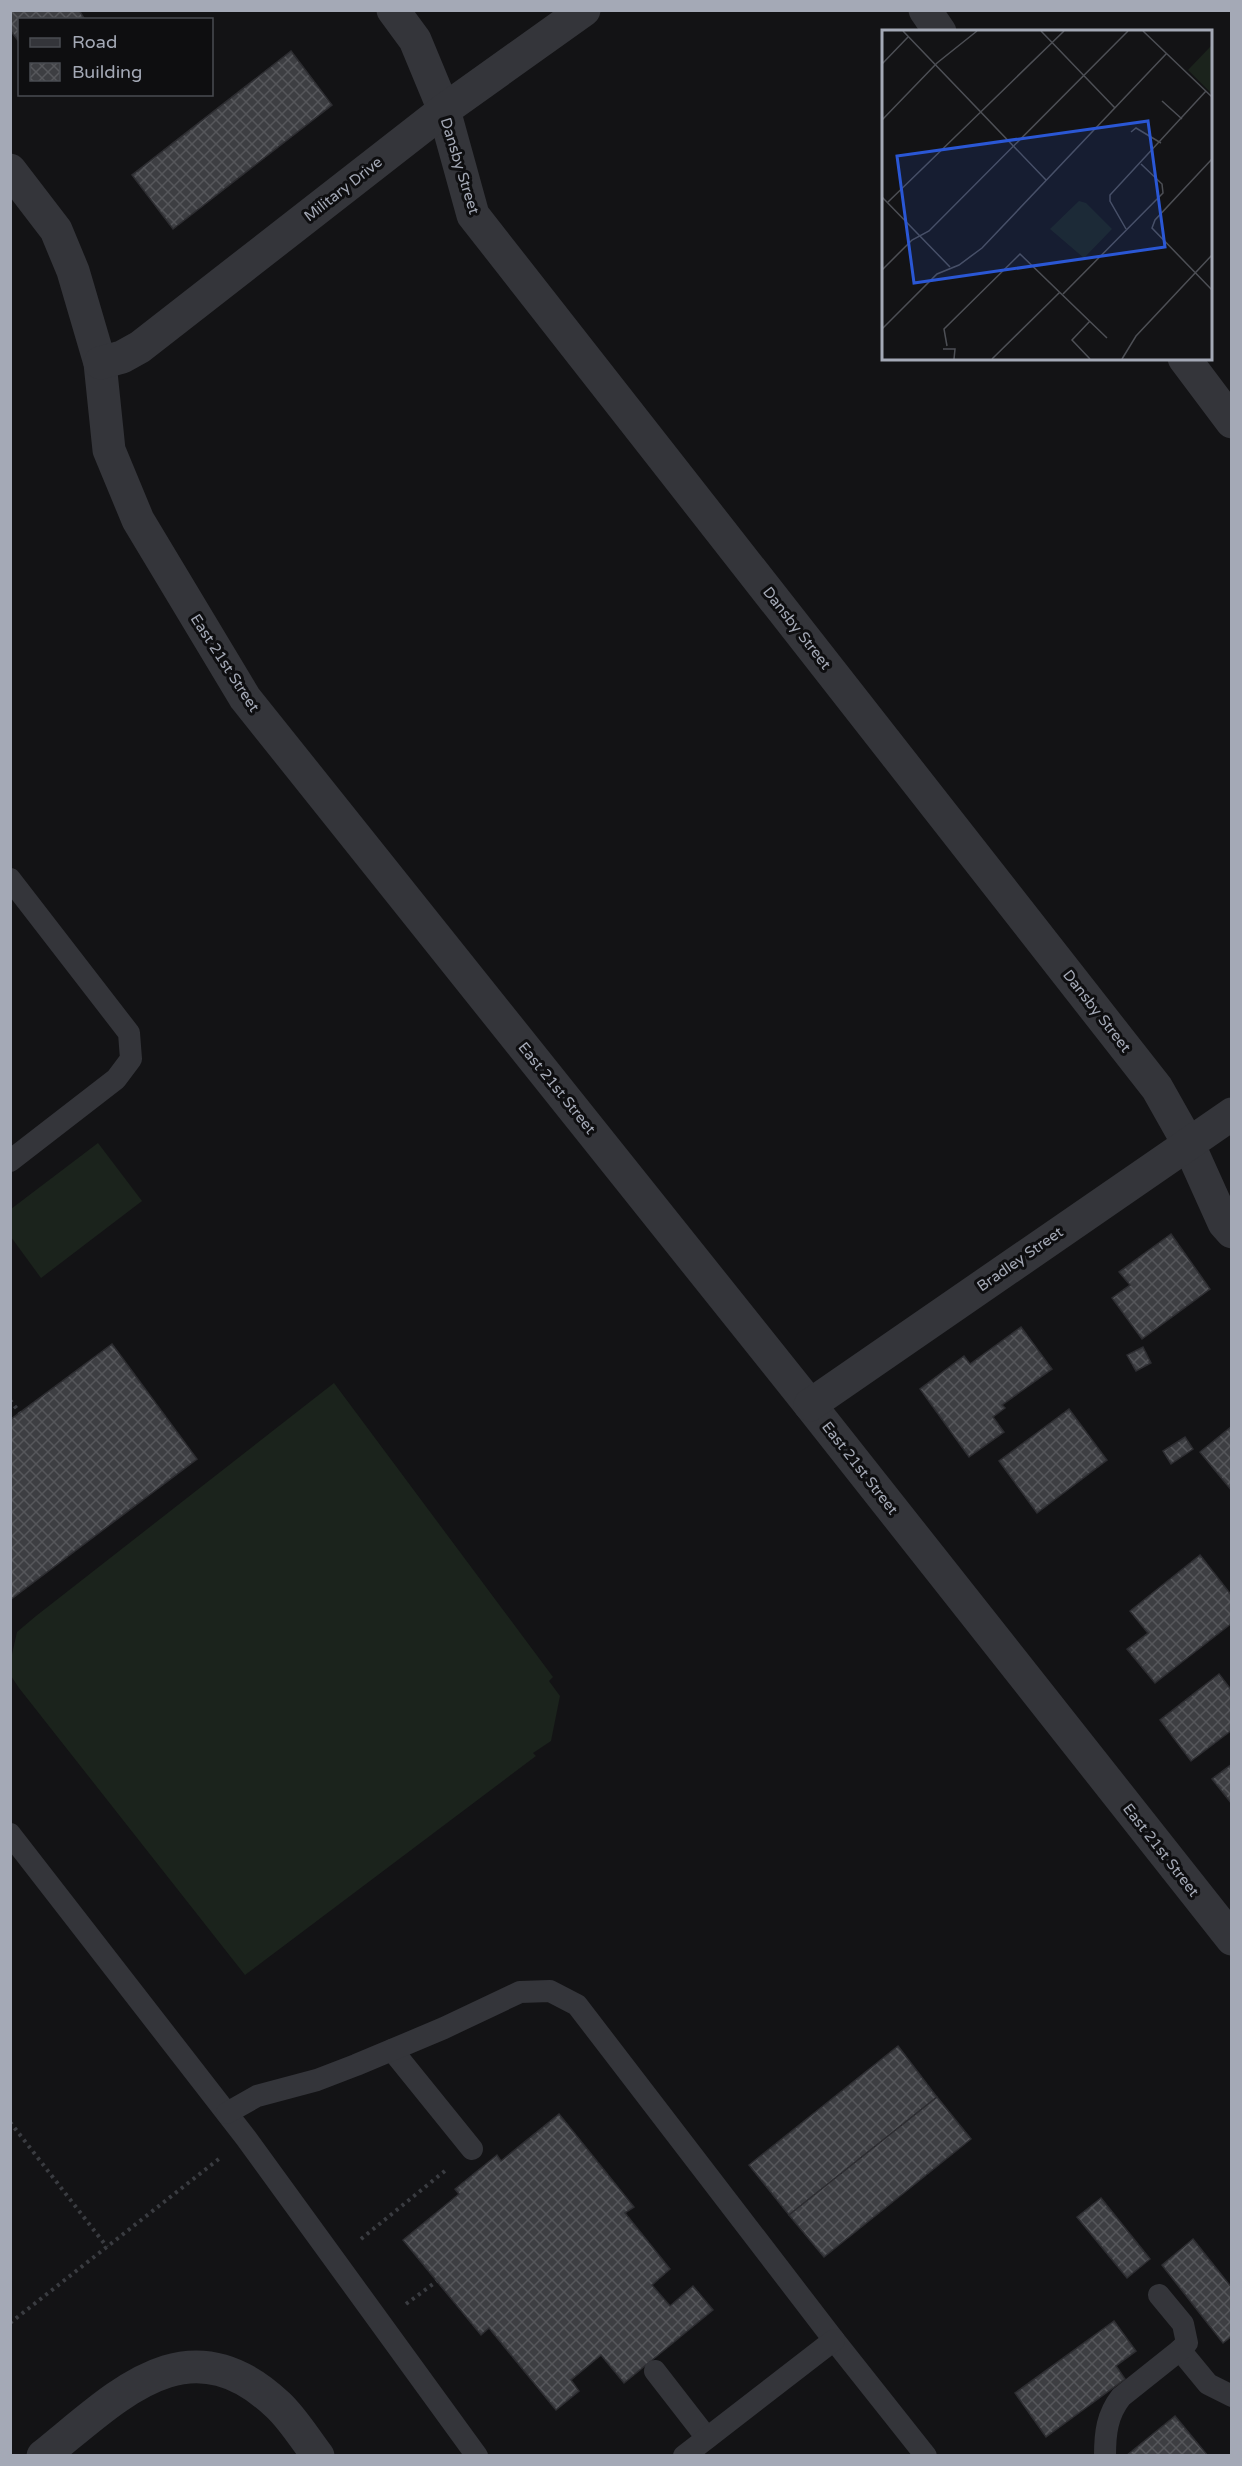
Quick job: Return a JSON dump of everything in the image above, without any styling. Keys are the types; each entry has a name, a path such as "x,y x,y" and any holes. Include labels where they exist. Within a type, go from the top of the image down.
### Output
{"street":[{"name":"Dansby Street","path":"393,10 416,40 444,111 473,215 1157,1088 1188,1143 1224,1223 1232,1232"},
{"name":"Military Drive","path":"100,363 122,357 140,347 444,111 584,10"},
{"path":"925,10 939,30"},
{"name":"East 21st Street","path":"10,170 56,231 73,271 100,363 109,450 138,520 245,698 810,1405 1232,1940"},
{"path":"1186,360 1232,422"},
{"name":"Bradley Street","path":"810,1405 1232,1114"},
{"path":"43,2456 129,2388 164,2370 201,2366 238,2377 278,2405 318,2456"}],"lane":[{"path":"10,879 129,1033 131,1059 116,1079 10,1161"},
{"path":"10,1834 246,2138 477,2456"},
{"path":"227,2113 257,2096 317,2080 392,2050 520,1992 550,1990 577,2006 926,2456"},
{"path":"392,2050 472,2149"},
{"path":"1105,2456 1107,2421 1114,2406 1121,2397 1187,2343 1183,2324 1159,2295"},
{"path":"684,2456 834,2340"},
{"path":"1180,2350 1208,2384 1232,2396"},
{"path":"655,2371 707,2438"}],"path":[{"path":"10,1400 20,1413"},
{"path":"10,2122 107,2247"},
{"path":"10,2323 246,2138"},
{"path":"335,2260 472,2149"}],"shaded area":[{"path":"98,1143 142,1201 41,1278 11,1237 11,1209"},
{"path":"334,1383 553,1677 549,1681 560,1696 551,1741 533,1753 536,1756 245,1975 19,1688 11,1676 11,1659 17,1632"}],"building":[{"path":"10,10 79,10 84,18 18,18 18,40 10,30"},
{"path":"291,51 332,105 173,229 132,175"},
{"path":"1171,1234 1210,1289 1142,1339 1112,1298 1130,1285 1119,1272"},
{"path":"1021,1327 1052,1369 1002,1405 1005,1408 993,1417 1004,1432 969,1457 920,1389 964,1356 970,1364"},
{"path":"112,1344 197,1459 10,1600 10,1420"},
{"path":"1143,1347 1151,1363 1136,1371 1127,1355"},
{"path":"1069,1409 1107,1460 1037,1513 999,1461"},
{"path":"1232,1426 1232,1491 1200,1452"},
{"path":"1185,1437 1193,1449 1171,1464 1163,1451"},
{"path":"1200,1555 1232,1596 1232,1623 1155,1683 1127,1649 1148,1633 1130,1611"},
{"path":"1219,1674 1232,1691 1232,1730 1191,1761 1160,1720"},
{"path":"1232,1764 1232,1804 1212,1779"},
{"path":"898,2046 937,2097 789,2215 749,2165"},
{"path":"937,2097 971,2139 824,2257 789,2215"},
{"path":"559,2114 634,2207 625,2213 670,2269 652,2285 670,2306 693,2286 713,2310 624,2383 601,2355 571,2380 579,2391 556,2410 489,2328 481,2335 403,2240 459,2194 455,2189 497,2155 501,2161"},
{"path":"1101,2198 1150,2259 1127,2278 1077,2217"},
{"path":"1193,2239 1232,2288 1232,2336 1223,2343 1162,2265"},
{"path":"1114,2321 1136,2351 1116,2366 1125,2379 1046,2437 1015,2393"},
{"path":"1175,2416 1208,2456 1126,2456"}]}
